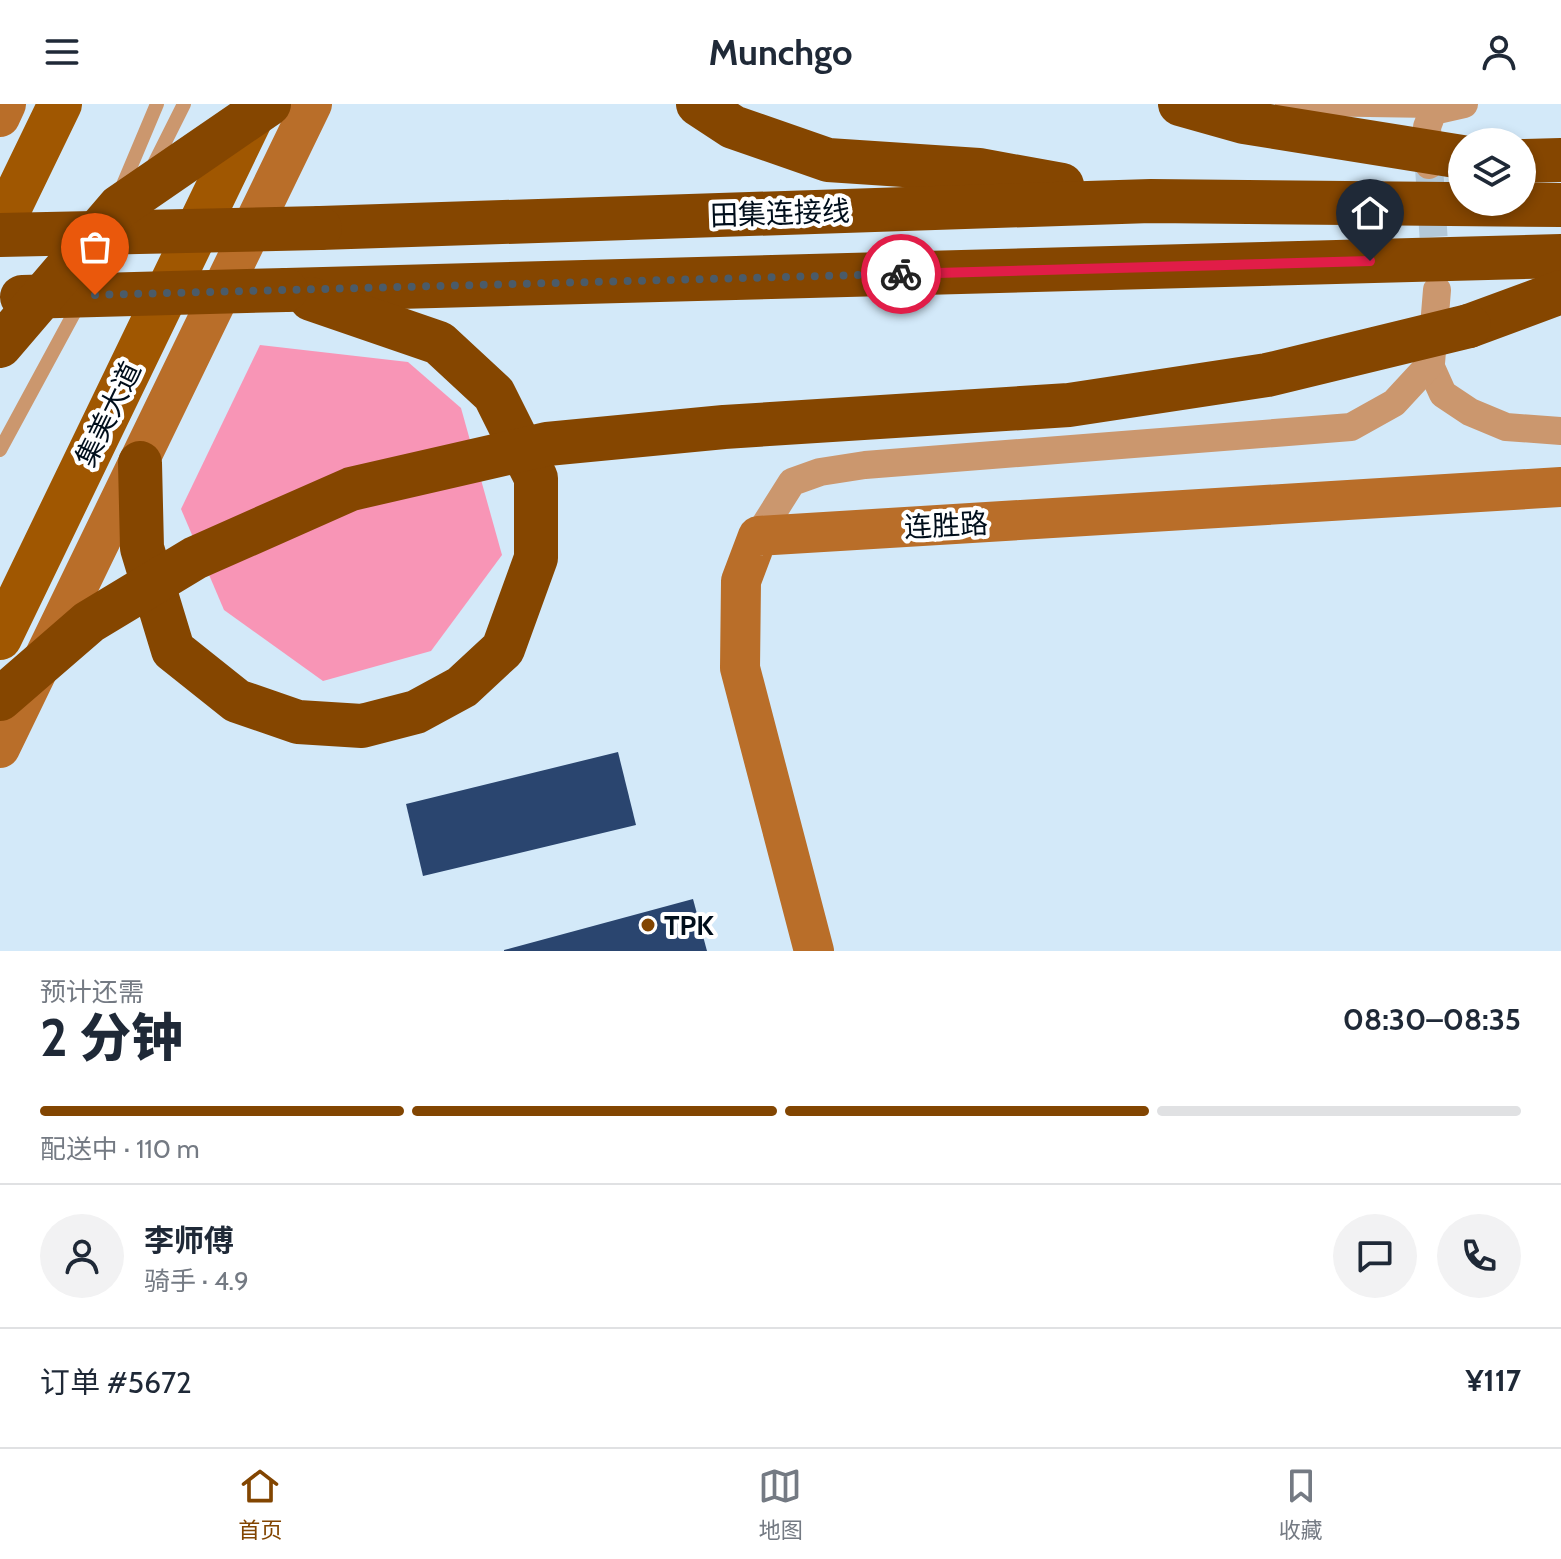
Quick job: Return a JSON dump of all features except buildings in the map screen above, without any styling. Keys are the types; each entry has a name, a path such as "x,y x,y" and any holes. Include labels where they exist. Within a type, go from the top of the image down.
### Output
{"highway":[{"path":"0,346 119,207 269,104"},
{"path":"698,104 733,127 828,160 979,170 1151,201"},
{"path":"1180,104 1244,122 1446,162"},
{"name":"田集连接线","path":"0,235 320,228 1151,201 1561,205"},
{"path":"0,297 1561,256"},
{"path":"140,463 142,548 173,650 237,701 298,722 362,726 416,712 462,687 503,649 536,558 536,478 494,394 439,343 286,290"},
{"path":"0,699 89,622 195,558 351,489 547,444 724,427 1084,402 1267,375 1469,326 1561,292"}],"main road":[{"path":"0,228 60,104"},
{"name":"集美大道","path":"0,638 258,104"}],"street":[{"path":"0,117 6,104"},
{"path":"0,748 312,104"},
{"path":"1446,162 1427,127 1433,111 1464,104"},
{"path":"1437,290 1430,365 1443,394 1470,412 1506,427 1561,431"},
{"path":"814,951 740,668 741,581 758,536 792,482 820,472 881,464 1351,427 1394,403 1430,365"},
{"name":"连胜路","path":"758,536 1561,487"}],"lane":[{"path":"28,397 157,104"},
{"path":"0,450 184,104"},
{"path":"1282,104 1305,109 1433,111"}],"shaded area":[{"path":"260,345 408,362 461,408 502,555 431,651 323,681 224,610 181,509"}],"tunnel":[{"path":"1429,167 1436,274"}],"way so far":[{"path":"95,295 901,274"}],"place":[{"name":"TPK","path":"648,925"}],"route":[{"path":"901,274 1370,261"}]}
